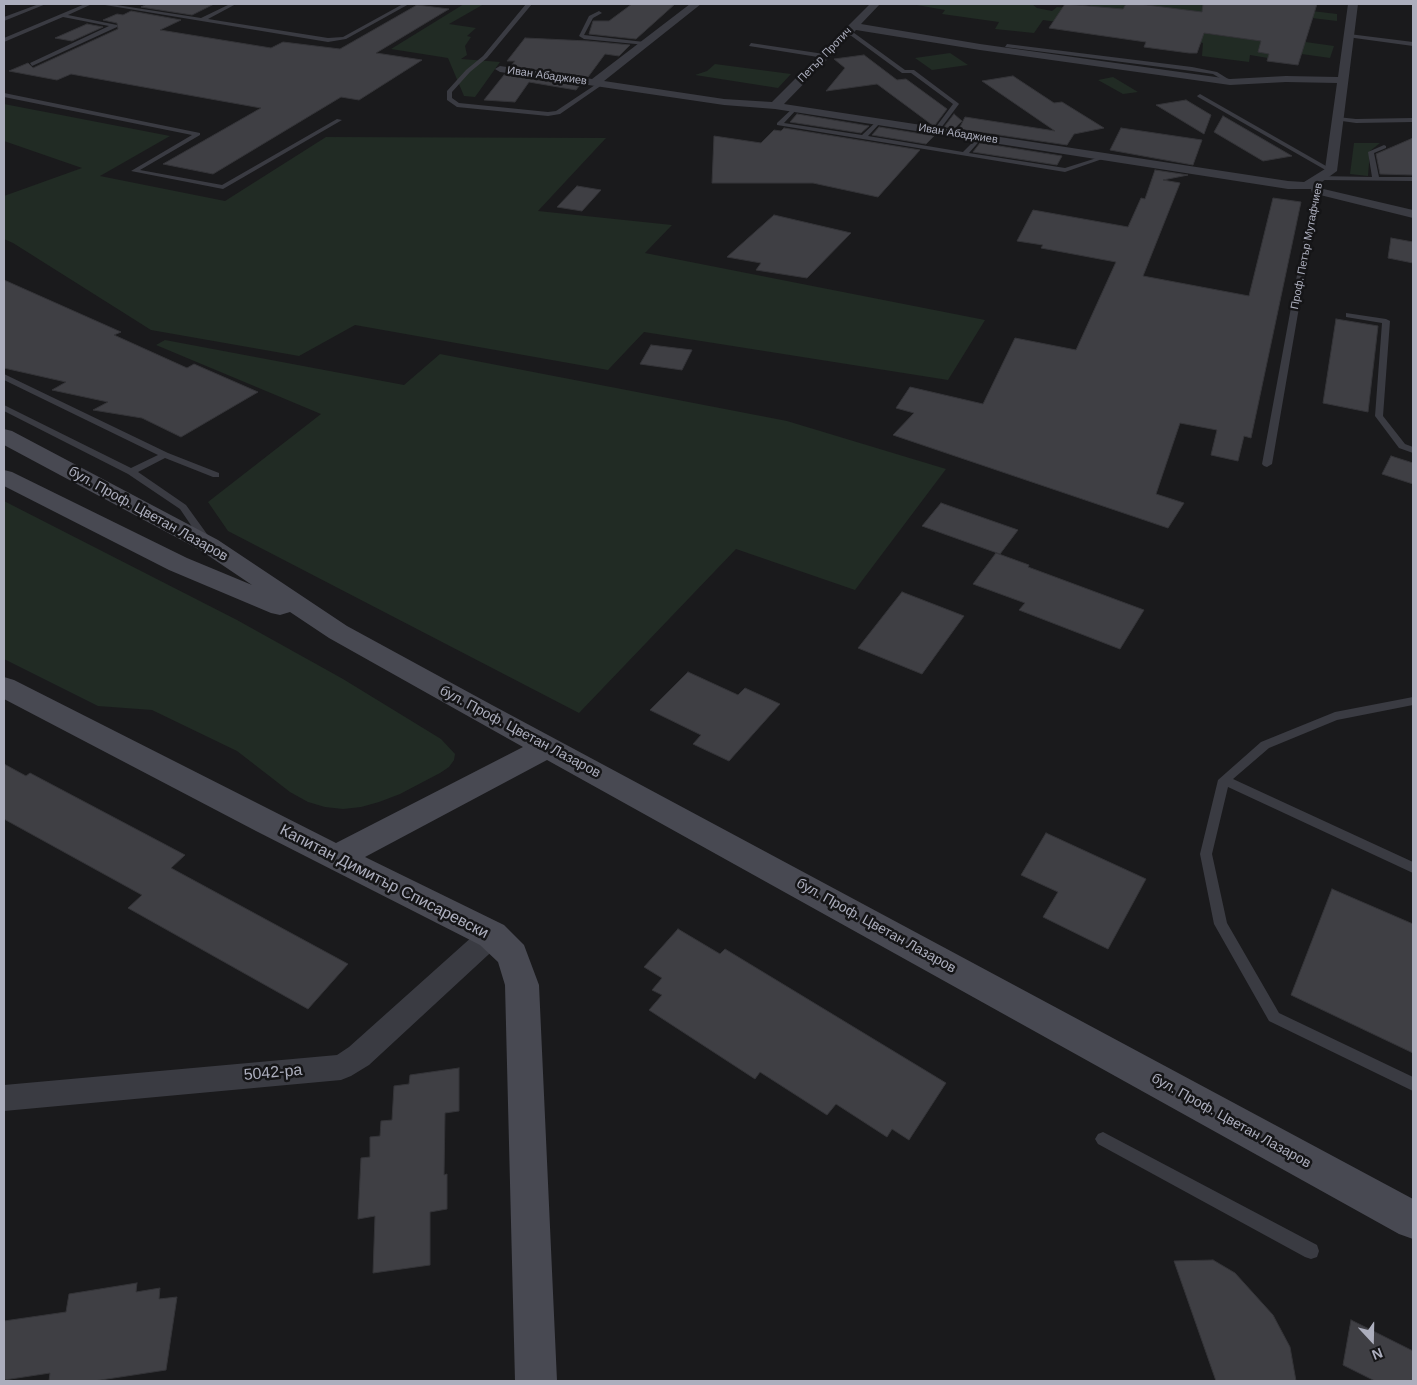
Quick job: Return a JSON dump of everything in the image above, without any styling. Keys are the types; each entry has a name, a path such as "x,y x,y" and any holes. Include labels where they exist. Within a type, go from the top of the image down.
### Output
{"main road":[{"name":"бул. Проф. Цветан Лазаров","path":"4,436 209,545 338,632 1413,1220"},
{"name":"бул. Проф. Цветан Лазаров","path":"4,477 178,564 338,632"},
{"name":"Капитан Димитър Списаревски","path":"4,687 336,858 492,935 512,955 522,985 536,1381"},
{"path":"336,858 547,748"}],"street":[{"name":"Иван Абаджиев","path":"597,83 696,4"},
{"name":"Петър Протич","path":"775,106 875,4"},
{"name":"Проф. Петър Мутафчиев","path":"1318,184 1331,171 1353,4"},
{"path":"850,29 1230,82 1286,79 1342,80"},
{"name":"Иван Абаджиев","path":"500,69 724,102 775,106 1288,186 1318,184"},
{"path":"1318,184 1413,214"},
{"name":"5042-ра","path":"4,1098 341,1067 359,1056 492,935"}],"lane":[{"path":"4,19 43,4"},
{"path":"4,40 89,4"},
{"path":"102,4 328,40 344,38 406,4"},
{"path":"202,20 234,4"},
{"path":"529,4 485,57 468,71 449,92 450,99 457,105 548,114 558,112 597,83"},
{"path":"599,13 591,17 581,35 584,37 644,44"},
{"path":"32,64 115,26 62,15"},
{"path":"850,29 904,72 912,71 956,104 936,131"},
{"path":"1349,36 1413,44"},
{"path":"751,45 824,56"},
{"path":"1007,46 1192,69 1215,73 1230,82"},
{"path":"4,95 198,134 134,170 223,187 339,120"},
{"path":"1200,96 1331,171"},
{"path":"794,109 779,124 1065,170 1106,157"},
{"path":"1337,119 1356,121 1413,120"},
{"path":"863,138 878,122"},
{"path":"964,154 978,138"},
{"path":"1376,179 1371,152 1384,147"},
{"path":"1318,184 1376,179 1413,179"},
{"name":"Проф. Петър Мутафчиев","path":"1267,464 1318,184"},
{"path":"1350,315 1386,321 1379,416 1402,446 1413,450"},
{"path":"4,377 165,455 216,475"},
{"path":"4,408 131,472 183,507 209,545"},
{"path":"131,472 165,455"},
{"path":"1413,701 1335,716 1266,745 1224,780 1206,854 1221,924 1274,1017 1413,1084"},
{"path":"1224,780 1413,868"},
{"path":"1103,1139 1311,1251"}],"shaded area":[{"path":"464,4 484,4 449,24 476,28 467,36 471,37 465,46 467,55 461,59 500,62 475,97 464,96 448,58 391,49"},
{"path":"911,4 1032,4 1037,8 1052,11 1057,7 1088,10 1091,4 1126,4 1120,13 1209,34 1268,42 1270,37 1334,46 1330,58 1259,48 1258,52 1269,54 1268,58 1250,55 1249,62 1202,56 1203,43 1043,20 1034,33 995,29 999,22 942,14 945,10"},
{"path":"1139,4 1253,4 1337,14 1337,21 1253,11 1218,14"},
{"path":"950,53 968,65 932,70 915,58"},
{"path":"715,64 791,74 778,88 695,75 707,71"},
{"path":"1113,77 1138,92 1123,94 1098,80"},
{"path":"4,104 170,136 100,176 225,201 326,137 606,138 538,211 672,225 645,253 985,320 948,380 644,332 608,370 355,325 299,356 151,330 4,239 4,196 82,168 4,141"},
{"path":"1354,143 1380,143 1370,151 1368,176 1350,174"},
{"path":"165,340 404,385 440,354 787,421 946,469 855,590 736,549 579,713 228,531 208,502 321,414 156,345"},
{"path":"4,501 237,620 343,679 441,739 455,754 454,760 449,767 440,773 400,794 379,802 343,809 325,807 308,802 290,792 237,751 152,710 98,706 4,659"}],"building":[{"path":"147,4 214,4 192,15 141,7"},
{"path":"632,4 675,4 636,39 589,34 593,21 609,21"},
{"path":"1065,4 1123,9 1126,4 1139,4 1202,12 1203,4 1317,4 1298,65 1267,61 1269,54 1258,52 1261,41 1204,33 1197,53 1189,53 1144,47 1146,42 1049,28"},
{"path":"417,5 449,9 376,53 422,60 359,100 341,97 213,174 163,164 261,108 71,74 57,80 9,71 28,63 33,68 118,29 117,23 103,20 131,11 181,20 160,30 271,48 283,42 340,49"},
{"path":"87,24 103,27 72,41 55,38"},
{"path":"525,38 630,45 619,56 605,54 588,77 511,66 515,61 507,61"},
{"path":"864,55 897,80 906,79 947,109 935,125 877,84 826,91 845,68 834,59"},
{"path":"504,75 579,86 576,90 529,82 515,102 484,100"},
{"path":"1013,76 1054,103 1062,102 1104,128 1074,134 1067,145 959,129 965,117 1055,131 982,81"},
{"path":"1186,100 1211,115 1204,134 1156,105"},
{"path":"797,114 869,126 861,133 790,122"},
{"path":"954,114 962,121 955,128 944,127"},
{"path":"1223,116 1292,156 1263,161 1214,132"},
{"path":"879,127 934,136 926,144 872,135"},
{"path":"784,128 920,150 878,197 813,183 712,183 714,136 761,143 774,130 781,131"},
{"path":"1121,128 1202,140 1193,165 1110,150"},
{"path":"1413,138 1413,175 1380,174 1376,154"},
{"path":"980,143 1062,156 1057,165 973,152"},
{"path":"1155,170 1188,175 1163,180 1180,183 1143,276 1249,296 1273,198 1301,202 1251,438 1244,436 1238,461 1211,455 1217,430 1180,423 1156,494 1184,503 1168,528 893,435 914,413 896,408 910,387 983,404 1015,338 1076,350 1116,262 1041,248 1043,245 1017,241 1033,210 1128,227 1141,198 1145,199"},
{"path":"577,186 601,190 582,211 557,207"},
{"path":"774,215 851,233 807,278 756,270 761,263 727,257"},
{"path":"1391,238 1413,242 1413,263 1388,258"},
{"path":"4,280 121,332 114,335 187,368 194,364 258,392 181,437 142,418 93,410 108,402 52,390 66,382 4,368"},
{"path":"1336,319 1378,326 1368,412 1323,403"},
{"path":"651,345 692,350 682,370 640,364"},
{"path":"1391,456 1413,463 1413,484 1382,474"},
{"path":"941,503 1018,530 1000,554 922,526"},
{"path":"996,553 1029,565 1028,567 1144,610 1120,649 1019,610 1025,603 973,584"},
{"path":"902,592 964,616 922,674 858,648"},
{"path":"688,672 738,695 745,688 780,704 729,761 693,744 701,735 650,710"},
{"path":"4,764 26,776 30,773 185,855 171,868 348,964 308,1009 128,908 142,895 4,819"},
{"path":"1046,833 1146,879 1108,949 1043,917 1058,892 1021,875"},
{"path":"1332,889 1413,924 1413,1053 1291,995"},
{"path":"678,929 720,954 725,949 946,1083 909,1140 892,1129 887,1137 836,1104 827,1115 760,1072 755,1079 649,1010 662,995 652,990 662,978 644,967"},
{"path":"459,1068 459,1111 445,1113 444,1175 447,1174 447,1209 430,1212 430,1265 373,1273 375,1216 358,1219 361,1158 370,1157 370,1137 380,1136 381,1121 392,1120 394,1086 409,1084 410,1075"},
{"path":"1213,1260 1235,1273 1273,1315 1290,1347 1296,1381 1216,1381 1174,1261"},
{"path":"137,1283 136,1292 160,1288 159,1299 177,1297 166,1370 94,1381 49,1381 50,1373 4,1380 4,1321 66,1312 69,1294"},
{"path":"1351,1320 1413,1351 1413,1381 1375,1381 1343,1365"}]}
